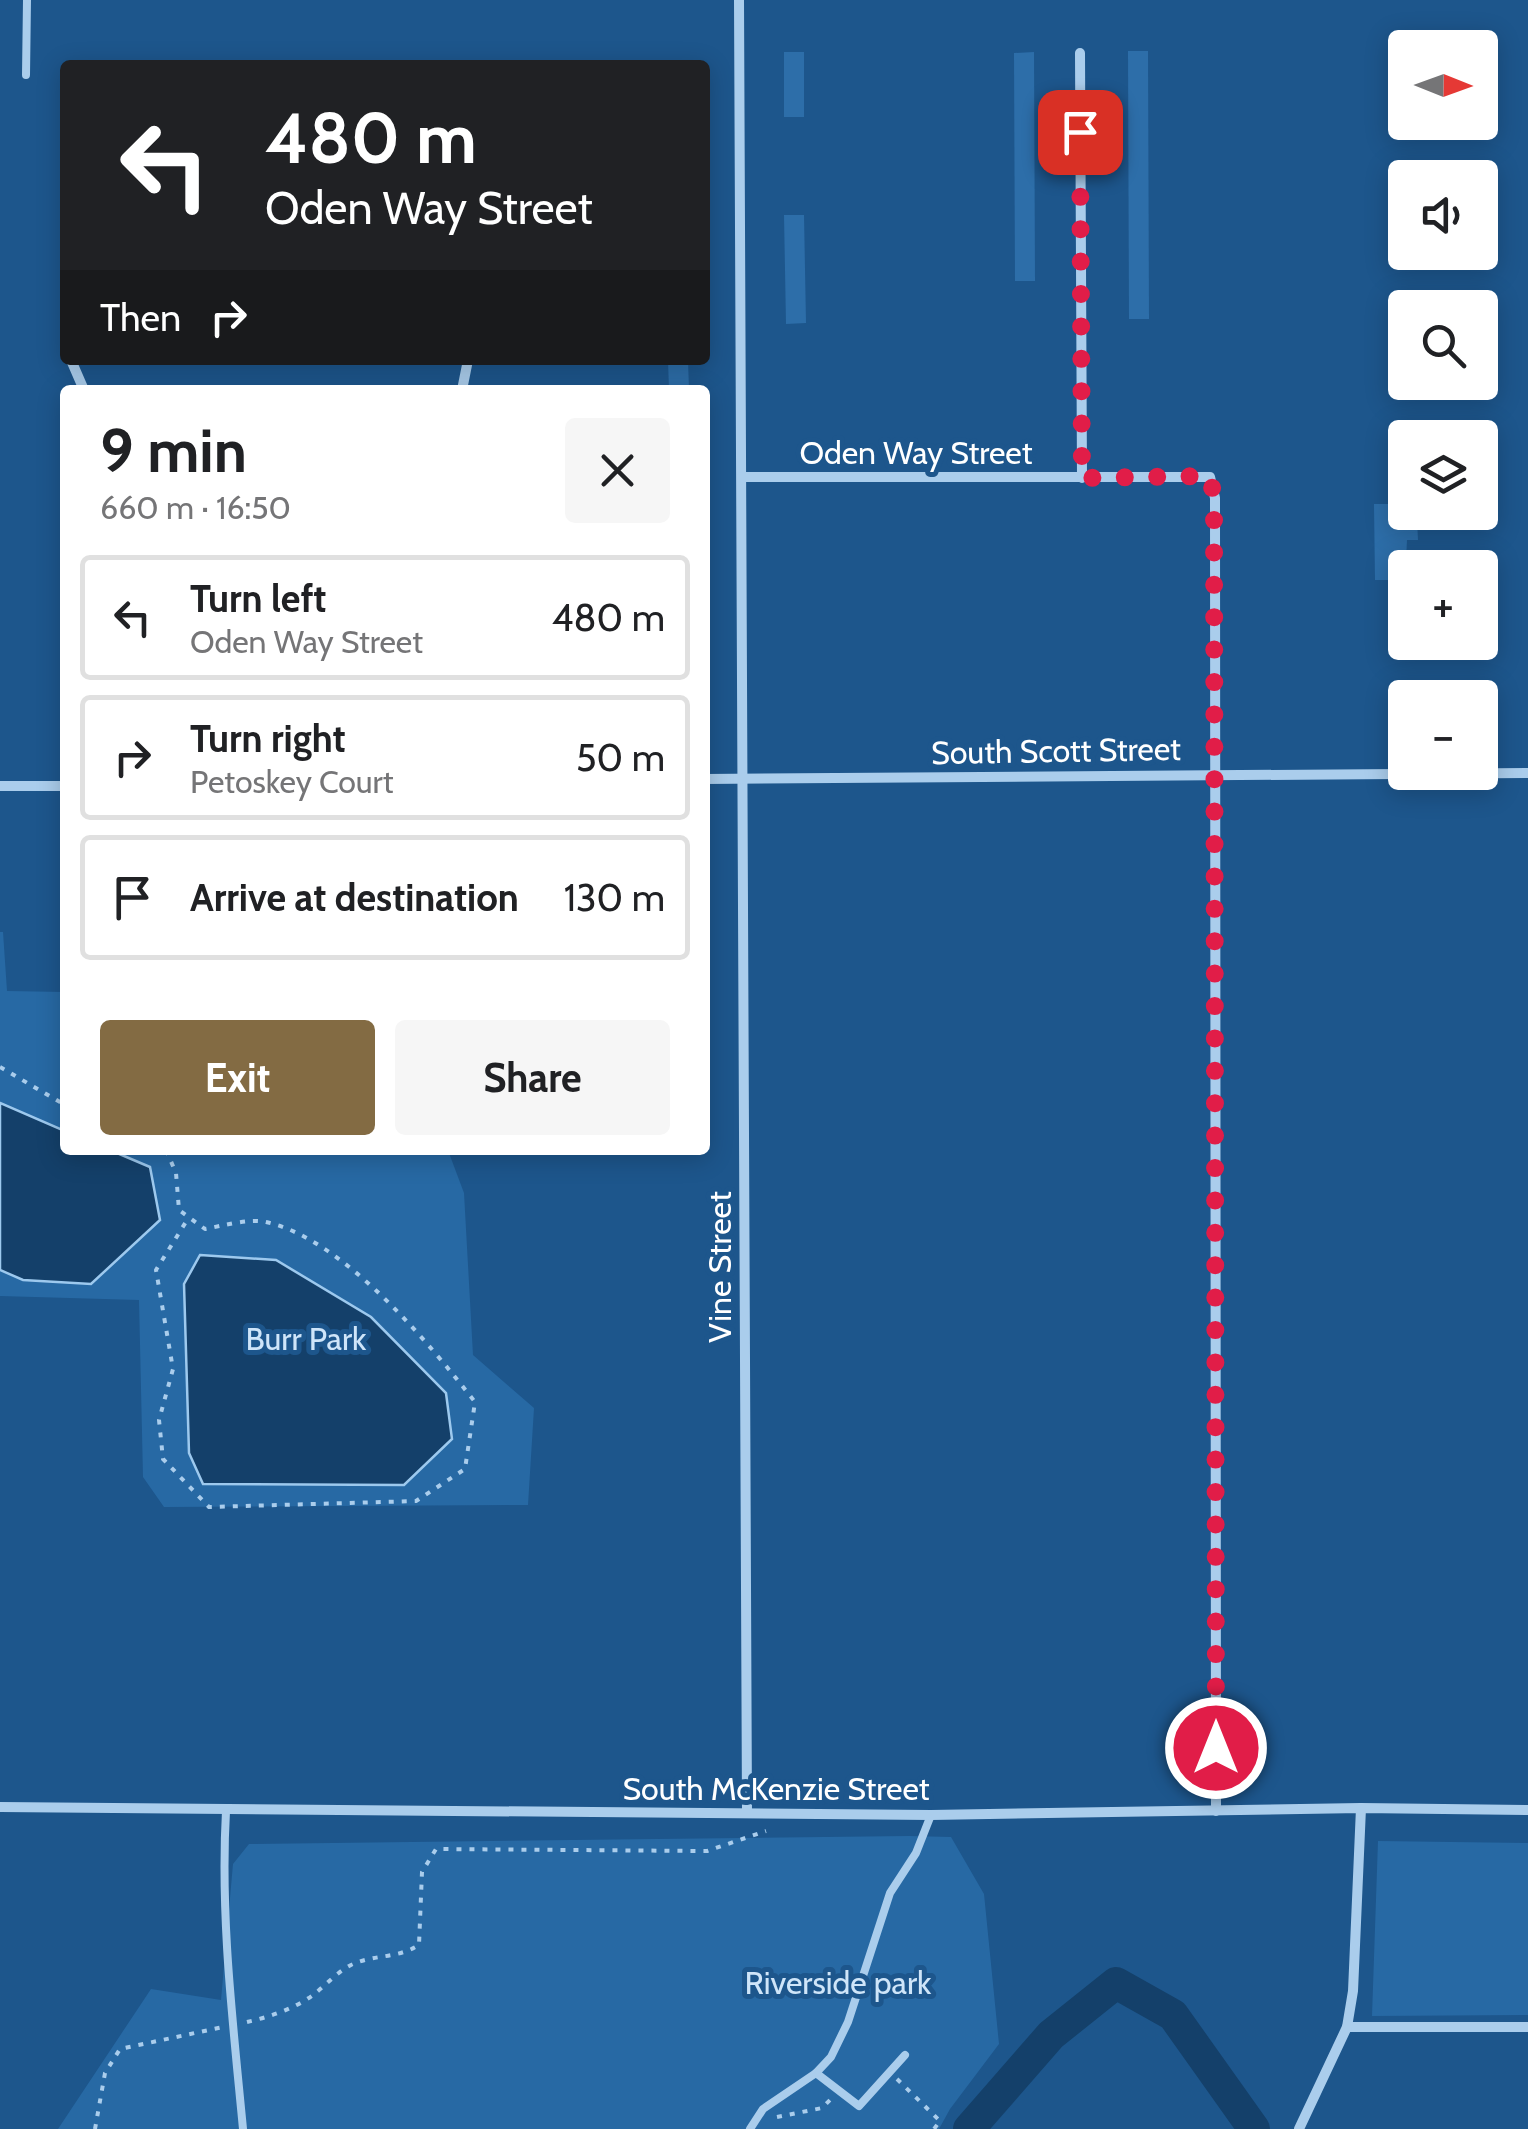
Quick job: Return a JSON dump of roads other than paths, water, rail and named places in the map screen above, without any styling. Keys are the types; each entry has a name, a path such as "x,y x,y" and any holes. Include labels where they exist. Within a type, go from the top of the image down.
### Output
{"street":[{"name":"Vine Street","path":"738,0 746,1813"},
{"path":"1080,52 1082,478"},
{"name":"Oden Way Street","path":"742,478 1210,476 1214,498 1215,774"},
{"name":"South Scott Street","path":"710,780 1528,772"},
{"path":"1215,774 1216,1811"},
{"path":"0,786 60,786"},
{"name":"South McKenzie Street","path":"0,1807 931,1815 1361,1808 1528,1810"},
{"path":"1300,2129 1347,2027 1353,1990 1361,1808"},
{"path":"1347,2027 1528,2027"}],"lane":[{"path":"26,0 26,76"},
{"path":"226,1810 222,1872 243,2129"},
{"path":"750,2129 763,2109 816,2073 831,2057 848,2022 890,1894 916,1853 931,1815"},
{"path":"816,2073 858,2106 904,2055"}],"waterway":[{"path":"969,2129 1051,2035 1116,1983 1173,2015 1254,2129"}],"park label":[{"name":"Burr Park","path":"306,1339"},
{"name":"Riverside park","path":"838,1983"}]}
